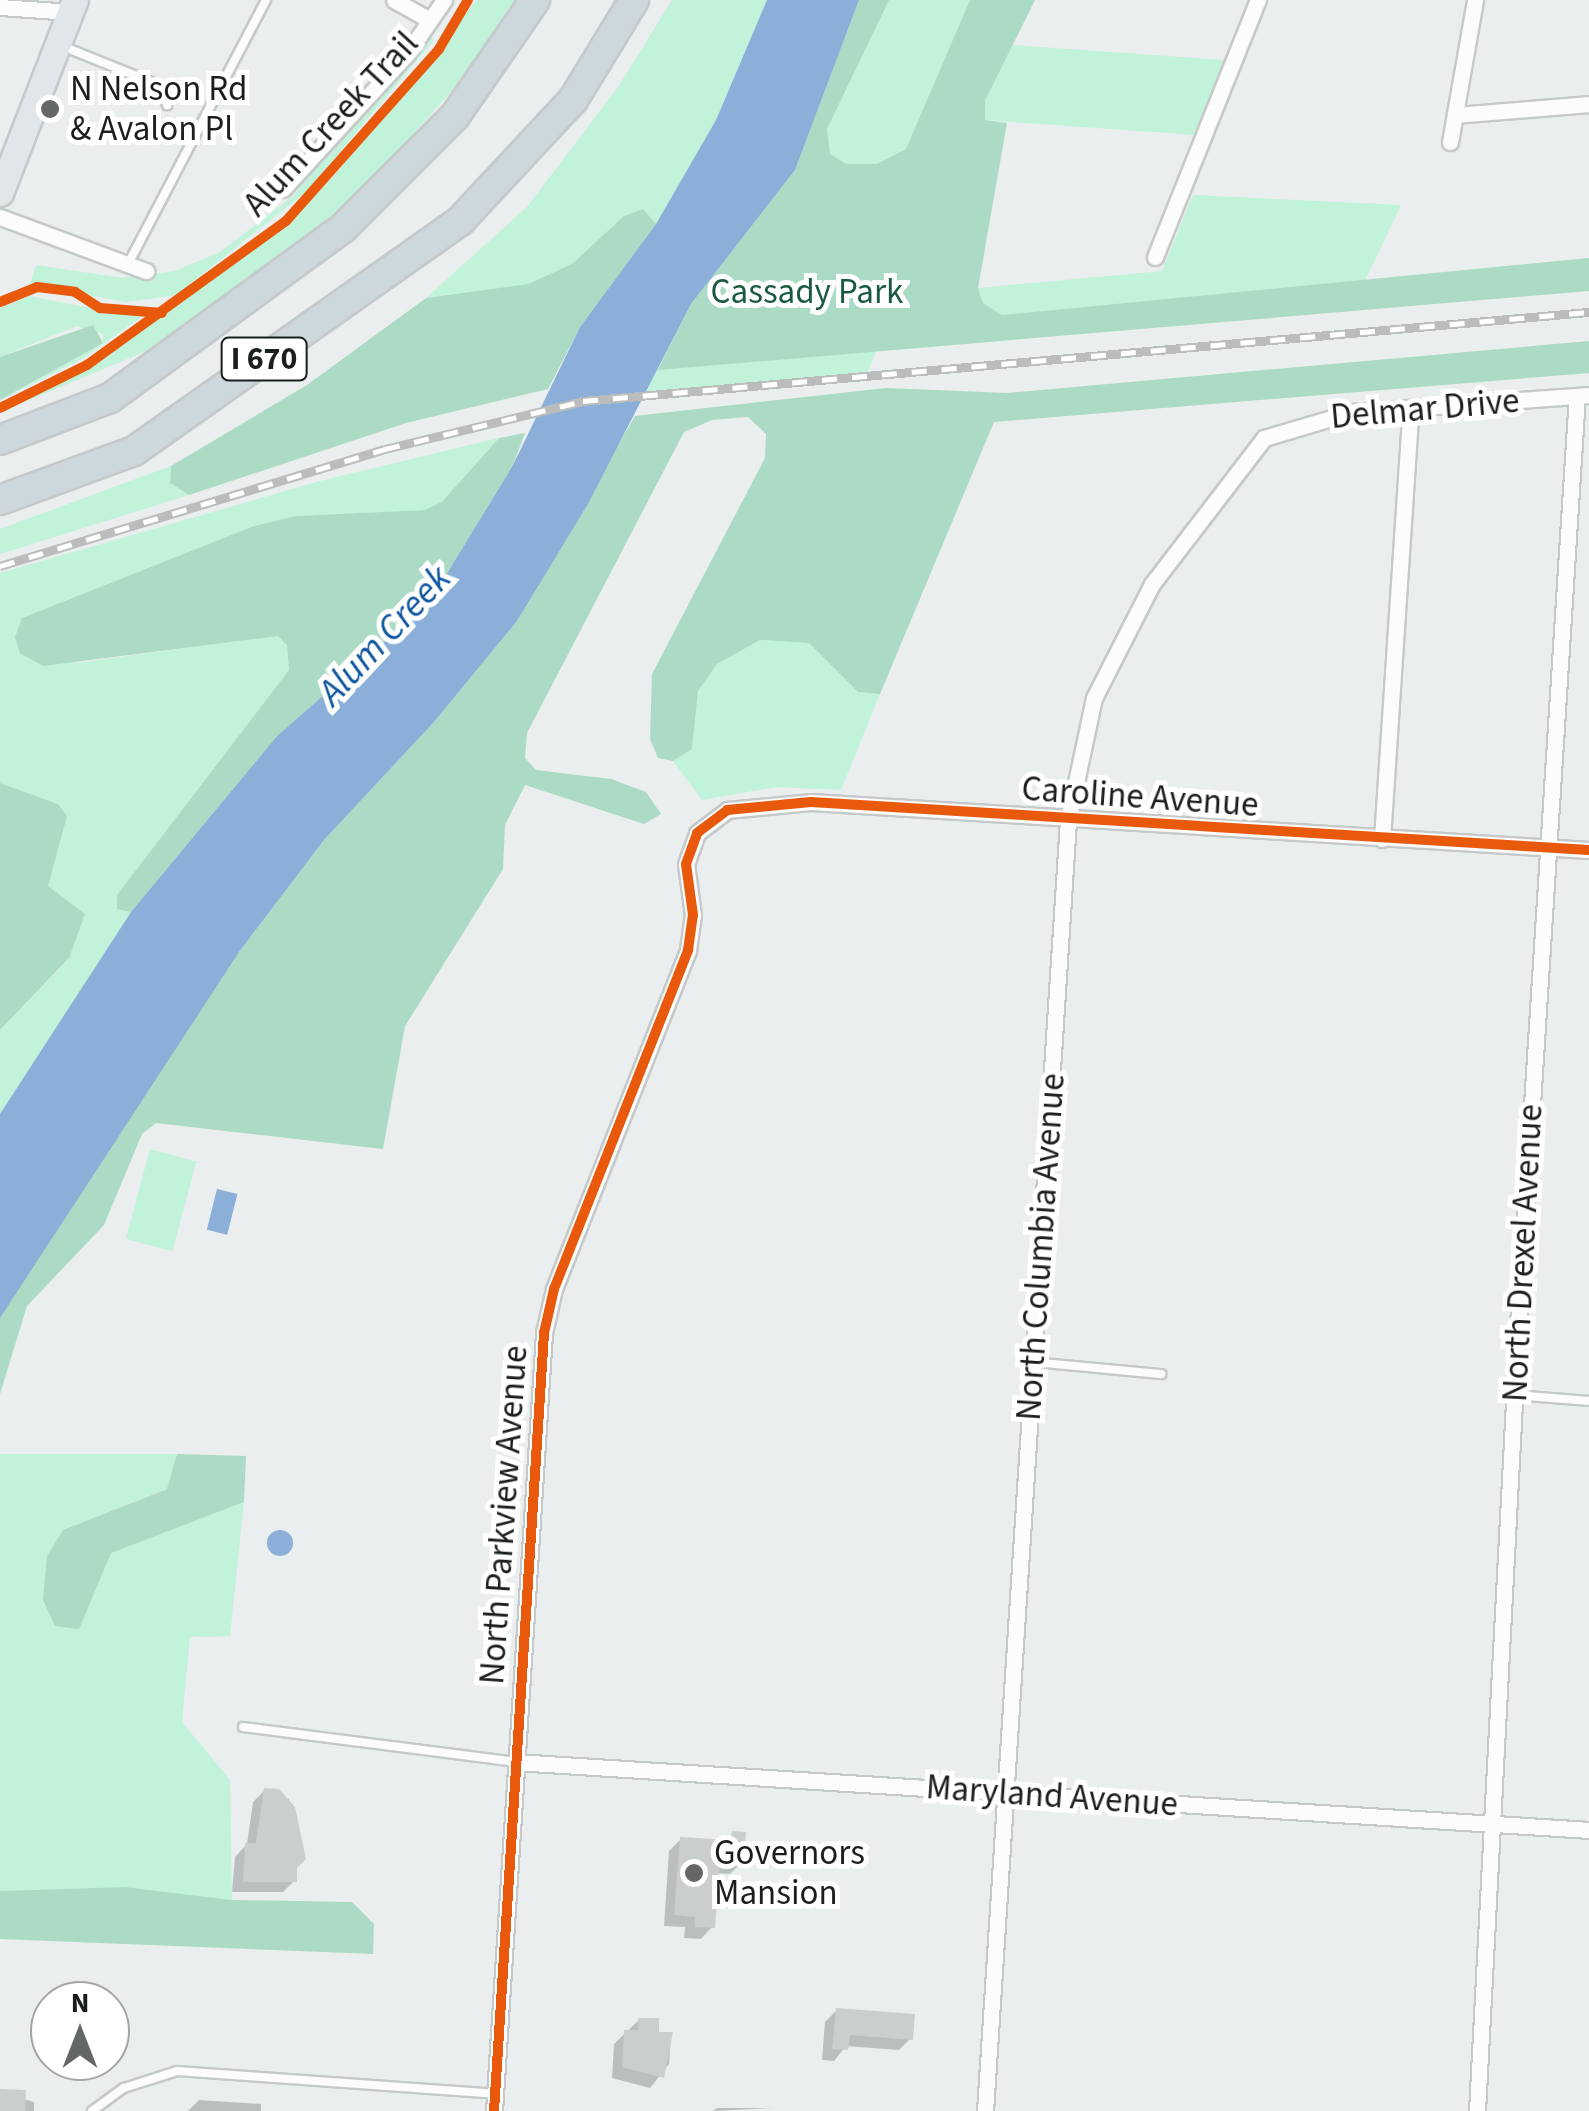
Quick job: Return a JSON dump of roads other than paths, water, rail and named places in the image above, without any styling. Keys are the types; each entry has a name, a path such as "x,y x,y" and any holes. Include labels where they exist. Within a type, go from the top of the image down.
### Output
{"highway":[{"name":"I 670","path":"0,440 110,398 343,228 455,116 534,0"},
{"name":"I 670","path":"0,500 134,451 461,220 573,100 634,0"},
{"path":"588,75 646,0"}],"main road":[{"path":"0,192 73,6"}],"street":[{"path":"394,0 430,20"},
{"path":"283,190 444,0"},
{"path":"1155,257 1258,0"},
{"path":"1450,142 1475,0"},
{"path":"0,7 73,6"},
{"path":"1455,115 1589,104"},
{"path":"0,218 146,271"},
{"name":"Delmar Drive","path":"1264,438 1309,420 1583,395"},
{"name":"North Drexel Avenue","path":"1477,2111 1514,1395 1548,848 1583,395"},
{"path":"1382,839 1411,408"},
{"name":"North Columbia Avenue","path":"985,2111 1068,820 1079,750 1118,642 1152,584 1264,438"},
{"name":"Caroline Avenue","path":"697,833 727,810 780,803 1589,850"},
{"name":"North Parkview Avenue","path":"494,2111 548,1310 688,950 693,915 686,864 697,833"},
{"name":"Maryland Avenue","path":"515,1762 1589,1830"}],"lane":[{"path":"128,264 266,0"},
{"path":"58,44 160,86 167,105"},
{"path":"1034,1362 1162,1374"},
{"path":"1514,1395 1589,1401"},
{"path":"243,1727 515,1762"},
{"path":"92,2111 124,2088 176,2071 495,2094"}],"water":[{"path":"767,0 859,0 795,170 691,304 589,502 517,621 434,722 324,840 239,952 0,1318 0,1114 131,912 277,736 429,603 513,465 580,327 656,224 716,120"},
{"path":"217,1189 237,1194 227,1235 207,1230"},
{"path":"280,1530 289,1534 293,1543 289,1552 280,1556 271,1552 267,1543 271,1534"}],"railway":[{"path":"0,566 385,449 583,401 1589,312"}],"place":[{"name":"N Nelson Rd & Avalon Pl","path":"50,109"},
{"name":"Governors Mansion","path":"694,1873"}],"park label":[{"name":"Cassady Park","path":"807,292"}],"water label":[{"name":"Alum Creek","path":"385,636"}]}
